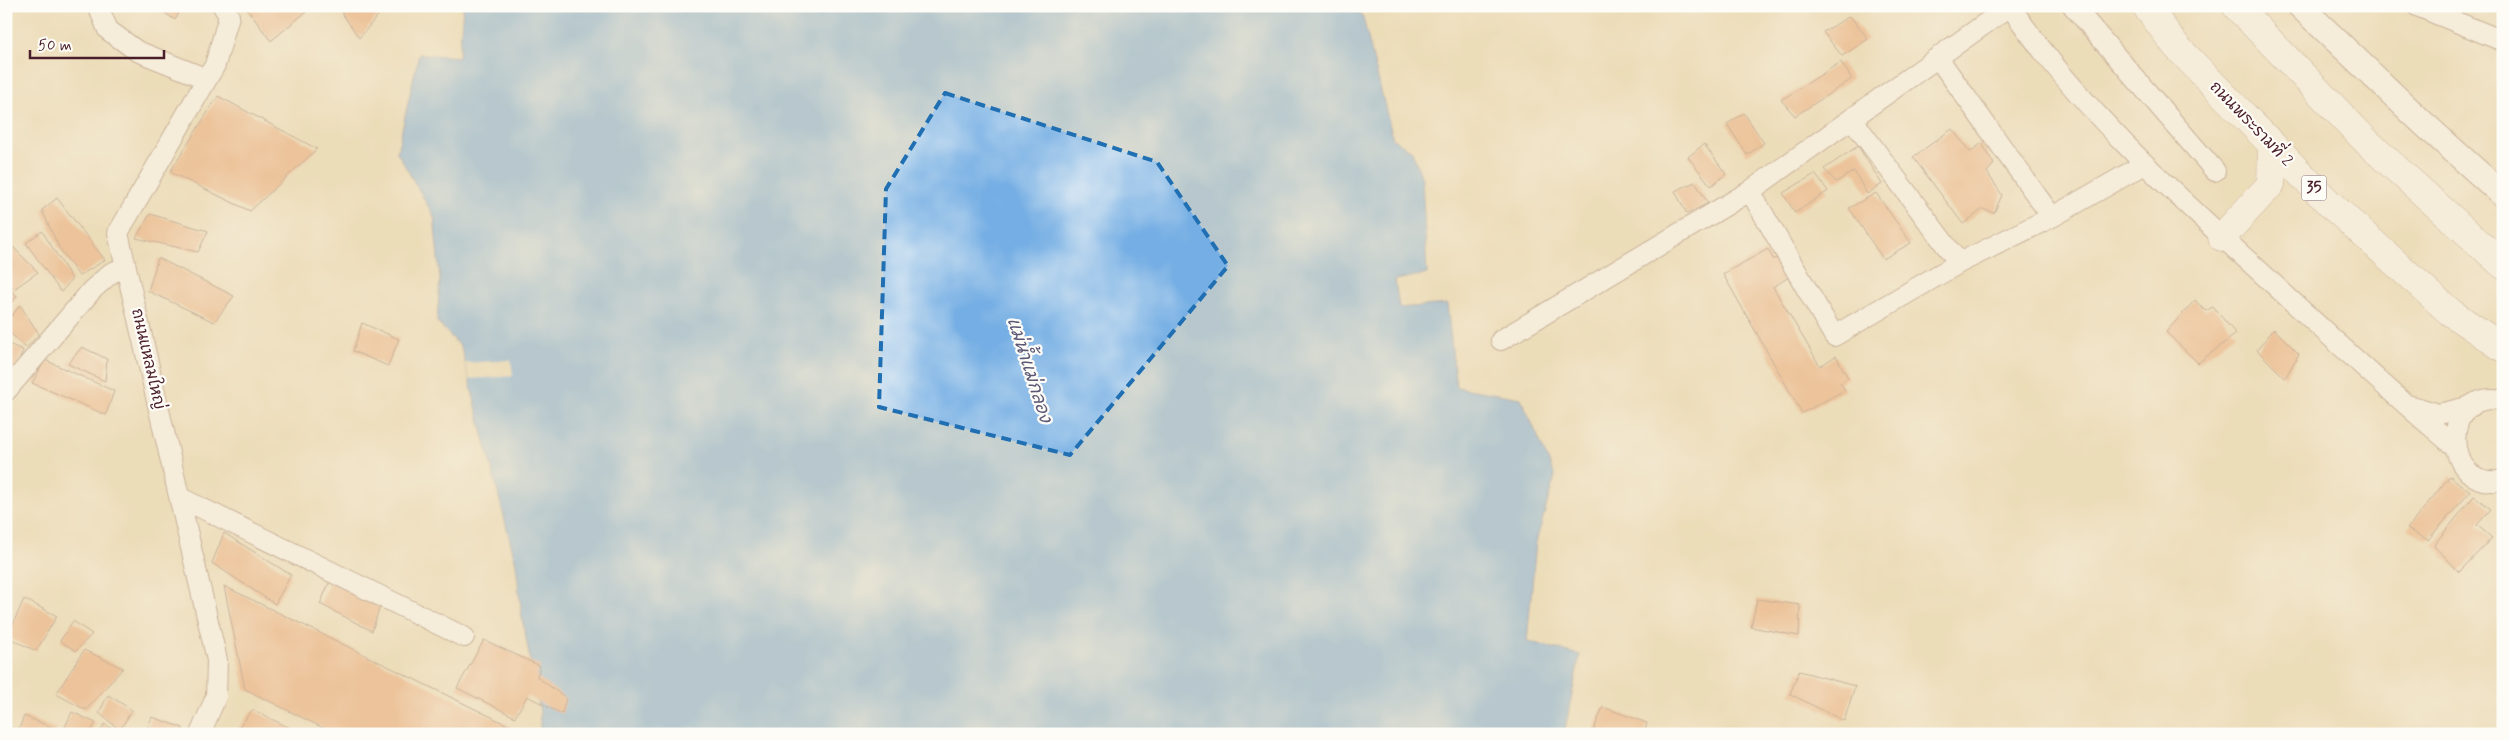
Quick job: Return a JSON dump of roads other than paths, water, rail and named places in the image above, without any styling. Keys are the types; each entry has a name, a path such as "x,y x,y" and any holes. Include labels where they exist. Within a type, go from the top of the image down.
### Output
{"highway":[{"name":"ถนนพระรามที่ 2","path":"2146,6 2176,46 2329,203 2450,312 2503,348"},
{"path":"2236,6 2369,144 2503,264"},
{"path":"2222,237 2271,184 2272,146"}],"main road":[{"path":"2300,6 2424,124 2503,195"}],"street":[{"path":"98,6 108,30 137,51 207,79"},
{"name":"ถนนแหลมใหญ่","path":"206,732 216,697 217,660 181,498 118,233 215,66 229,16 223,6"},
{"path":"1501,340 1750,191 2010,6 2037,46 2145,164 2403,403 2454,446"},
{"path":"2073,6 2215,171"},
{"path":"2417,6 2503,41"},
{"path":"1938,58 2052,217"},
{"path":"1852,119 1959,262"},
{"path":"1750,191 1834,336 1959,262 2052,217 2145,164"},
{"path":"6,391 92,290 111,272 126,267"},
{"path":"2503,400 2483,400 2463,413 2457,423 2454,446 2458,458 2466,469 2495,480 2503,496"},
{"path":"2403,403 2439,414 2472,406"},
{"path":"181,498 464,637"}],"water":[{"name":"แม่น้ำแม่กลอง","path":"463,6 1356,6 1363,18 1393,139 1412,151 1422,179 1427,274 1395,280 1399,308 1447,304 1456,387 1521,398 1555,476 1536,542 1527,641 1580,655 1564,734 540,734 540,712 522,617 516,564 461,347 437,322 440,279 434,216 397,152 419,54 459,57"}]}
